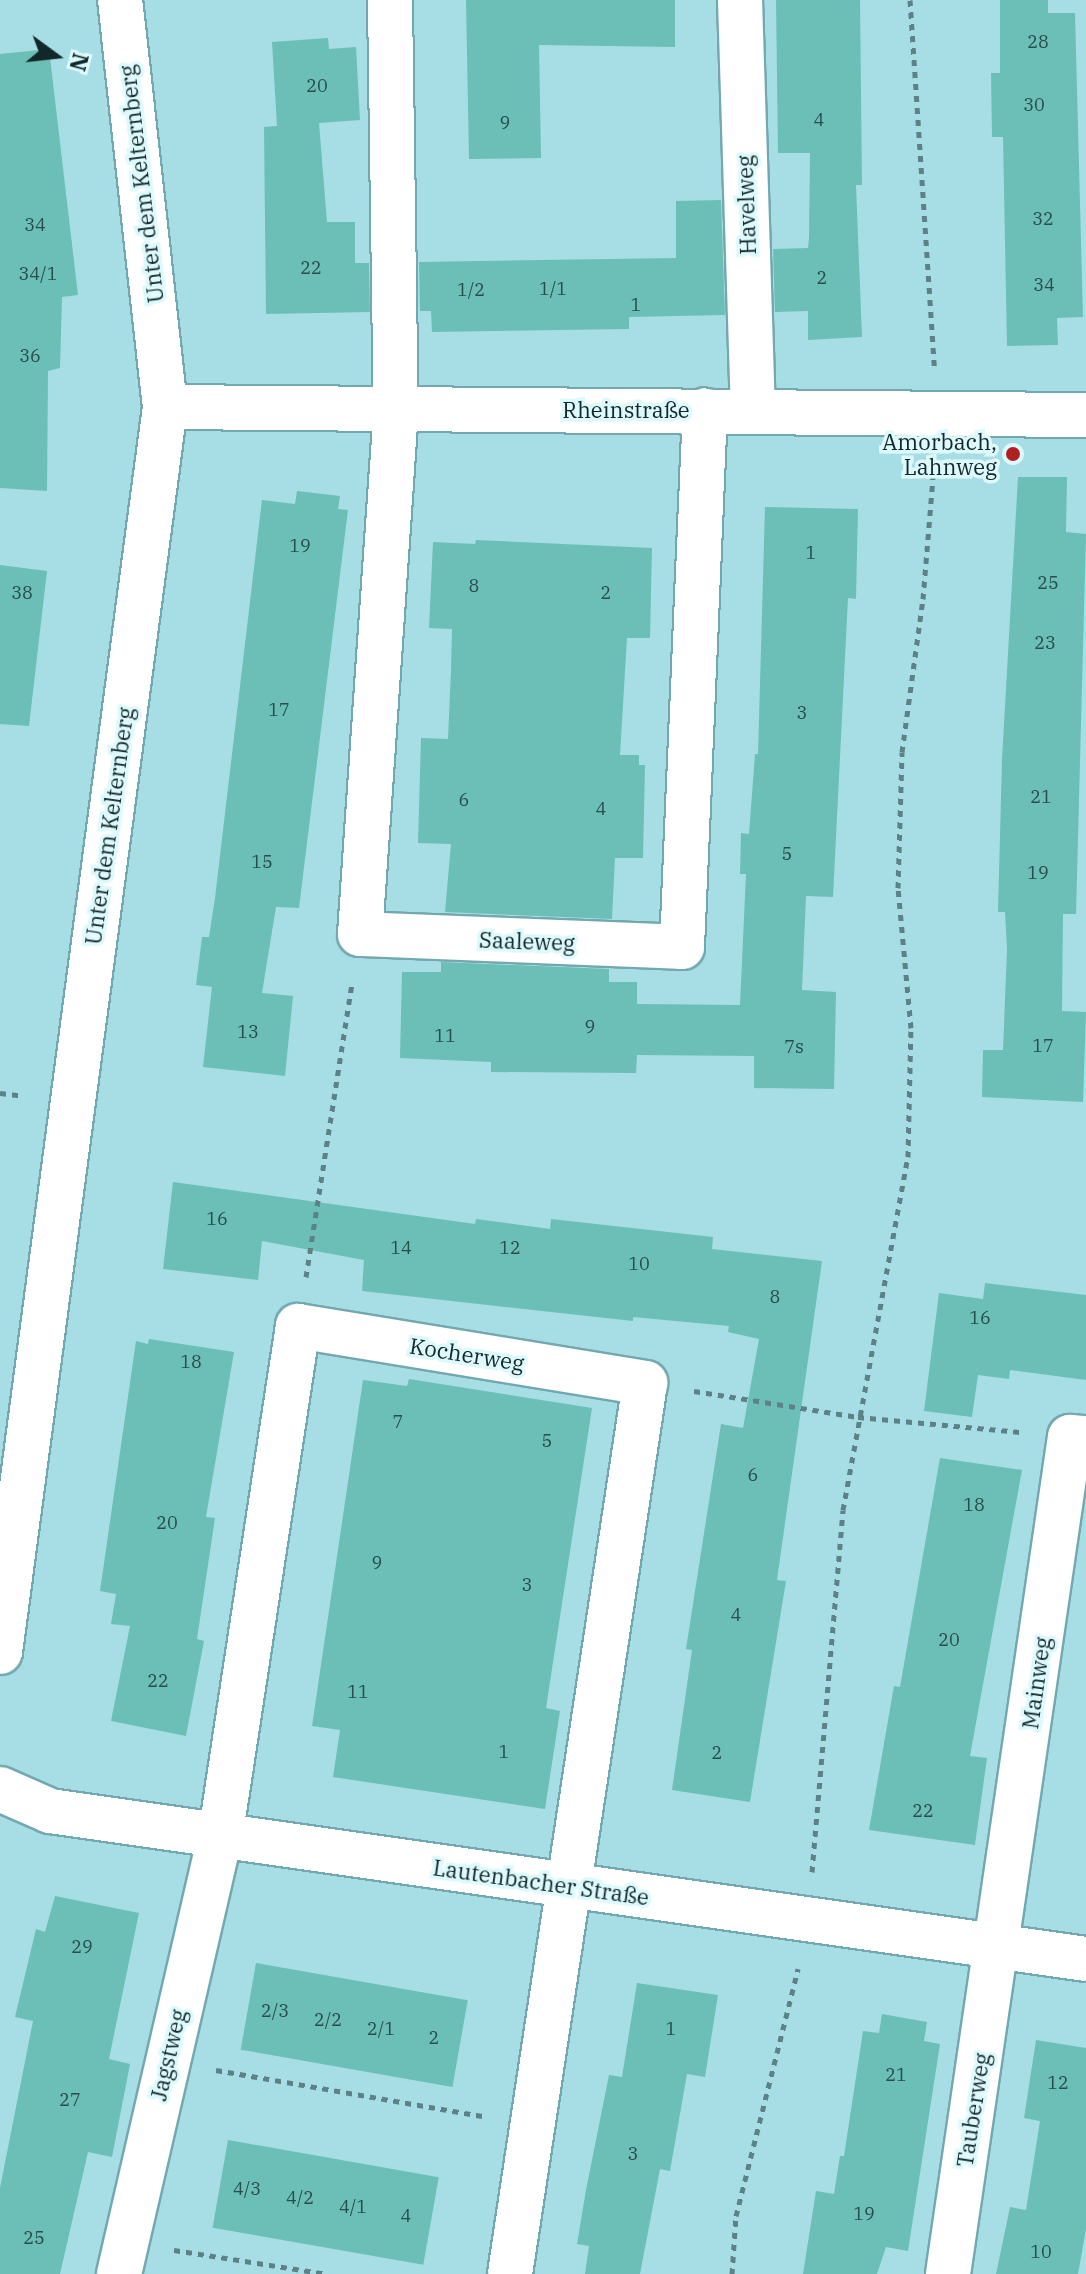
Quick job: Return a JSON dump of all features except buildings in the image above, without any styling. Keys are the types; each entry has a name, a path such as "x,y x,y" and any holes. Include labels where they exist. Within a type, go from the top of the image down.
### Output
{"street":[{"name":"Unter dem Kelternberg","path":"0,1652 165,407 120,0"},
{"path":"360,934 396,410 390,0"},
{"name":"Havelweg","path":"740,0 753,410"},
{"name":"Rheinstraße","path":"165,407 1086,415"},
{"name":"Saaleweg","path":"360,934 682,947 705,410"},
{"path":"220,1838 298,1326"},
{"name":"Kocherweg","path":"298,1326 645,1383"},
{"path":"510,2274 645,1383"},
{"name":"Mainweg","path":"999,1946 1078,1438"},
{"name":"Lautenbacher Straße","path":"0,1789 50,1811 220,1838 1086,1959"},
{"name":"Jagstweg","path":"122,2258 220,1838"},
{"name":"Tauberweg","path":"948,2274 999,1946"}],"path":[{"path":"732,2274 736,2216 789,2015 807,1920 825,1753 843,1510 858,1417 888,1279 908,1157 911,1028 898,888 902,752 923,599 937,414 910,0"},
{"path":"298,1326 360,934"},
{"path":"645,1383 858,1417 1078,1438"},
{"path":"166,2061 534,2126"},
{"path":"122,2258 327,2274"}],"place":[{"name":"Amorbach, Lahnweg","path":"1013,454"}]}
